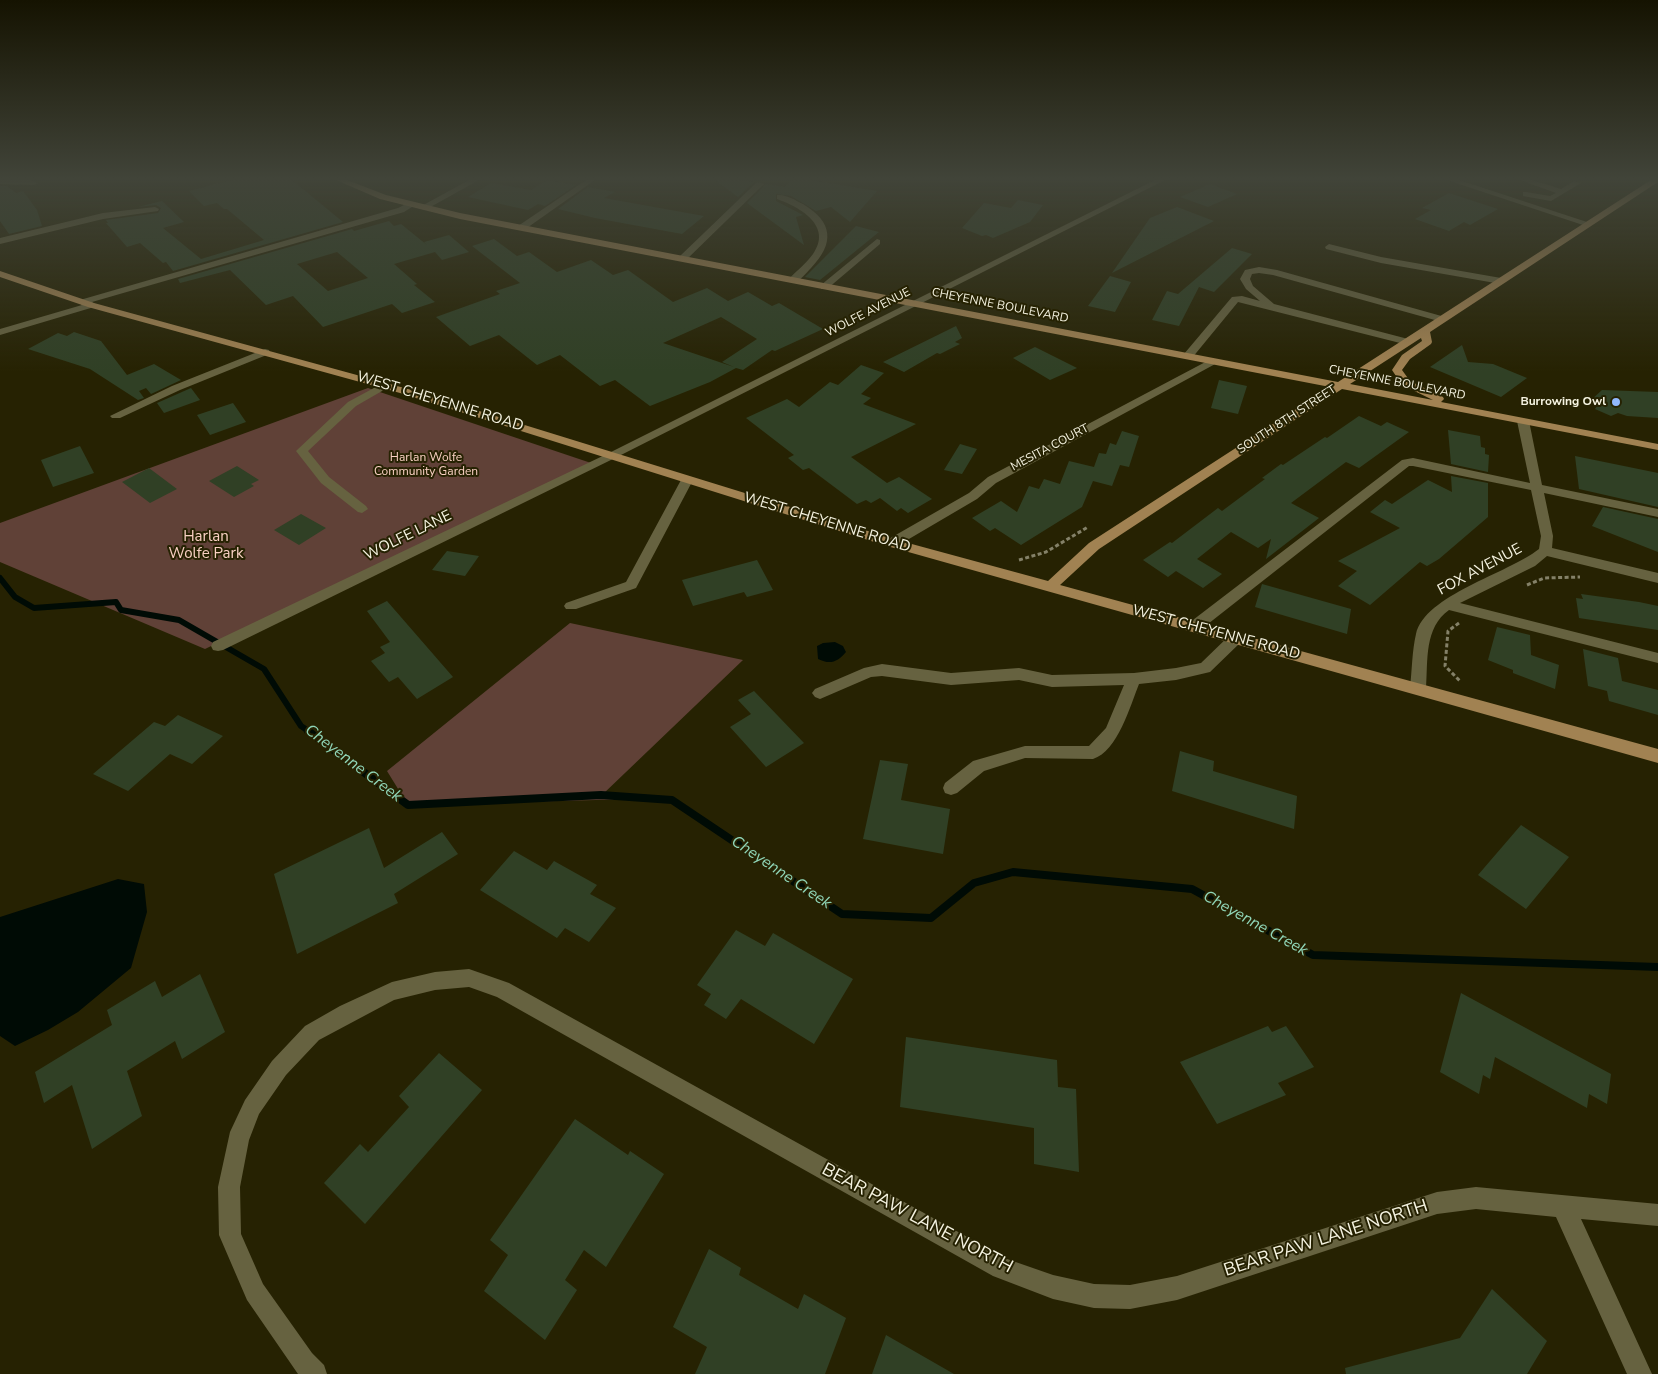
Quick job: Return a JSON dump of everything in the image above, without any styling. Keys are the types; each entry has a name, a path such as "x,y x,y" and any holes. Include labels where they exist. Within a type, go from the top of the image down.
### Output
{"main road":[{"name":"CHEYENNE BOULEVARD","path":"605,244 1658,447"},
{"name":"SOUTH 8TH STREET","path":"1050,587 1094,546 1557,244"},
{"name":"WEST CHEYENNE ROAD","path":"0,274 87,303 385,385 892,543 1658,756"},
{"path":"1425,331 1427,342 1406,357 1397,370 1406,383 1431,396 1466,410"}],"street":[{"path":"0,332 87,303 286,244"},
{"path":"682,259 697,244"},
{"path":"793,280 821,250 823,244"},
{"path":"824,287 875,244"},
{"name":"WOLFE AVENUE","path":"613,455 1033,244"},
{"path":"1329,247 1381,260 1501,281"},
{"path":"1275,307 1249,287 1246,279 1248,272 1259,270 1274,272 1442,319"},
{"path":"1188,356 1235,299 1275,307 1408,342"},
{"path":"116,416 160,395 265,352"},
{"name":"MESITA COURT","path":"892,543 973,496 992,480 1213,361"},
{"path":"362,509 325,480 302,451 352,404 385,385"},
{"name":"FOX AVENUE","path":"1418,688 1422,633 1435,613 1530,563 1545,551 1547,536 1523,421"},
{"name":"WOLFE LANE","path":"218,646 613,455"},
{"path":"1194,627 1406,463 1413,462 1658,513"},
{"path":"571,606 631,585 650,546 687,480"},
{"path":"1545,551 1658,578"},
{"path":"1447,605 1658,658"},
{"path":"820,693 869,672 882,670 950,679 1019,674 1052,681 1134,679 1176,674 1205,668 1236,638"},
{"path":"951,788 979,766 1025,752 1093,753 1112,732 1134,679"},
{"name":"BEAR PAW LANE NORTH","path":"315,1374 303,1362 255,1292 230,1235 229,1187 238,1140 252,1107 279,1068 312,1033 392,991 435,981 469,978 502,990 1001,1268 1053,1287 1094,1296 1130,1297 1178,1288 1437,1203 1476,1198 1658,1215"},
{"path":"1563,1206 1640,1374"}],"green space":[{"name":"Harlan Wolfe Park","path":"368,388 591,463 205,649 0,562 0,523"},
{"path":"570,623 743,660 602,795 671,798 408,805 387,771"}],"shaded area":[{"path":"835,642 843,646 846,652 834,662 818,659 817,646 823,643"},
{"path":"118,879 144,884 147,912 131,968 78,1012 48,1030 15,1046 0,1036 0,917"}],"building":[{"path":"124,244 136,244 127,247"},
{"path":"141,244 183,244 201,259 250,244 266,244 173,271 166,262 163,263"},
{"path":"299,244 460,244 469,252 442,260 435,252 394,264 417,284 414,285 435,302 402,313 392,304 323,327 293,296 266,305 230,270 180,283 178,279","holes":["337,252 368,278 328,291 297,264"]},
{"path":"501,244 517,256 529,252 557,272 591,260 613,275 628,270 673,302 707,288 728,301 748,292 772,306 779,303 823,329 775,351 772,350 743,370 736,368 710,382 650,406 615,380 600,386 560,355 537,365 499,335 470,346 436,317 500,294 496,291 520,283 472,246","holes":["721,317 757,339 722,362 734,367 663,343"]},
{"path":"838,244 864,244 820,280 805,277"},
{"path":"1132,244 1169,244 1112,273"},
{"path":"1232,248 1252,254 1214,292 1199,287 1179,326 1152,320 1167,291 1178,294"},
{"path":"1110,276 1131,282 1115,312 1088,306"},
{"path":"956,326 962,338 955,342 960,344 940,354 937,353 904,372 883,362"},
{"path":"74,332 101,341 127,375 154,364 181,380 151,394 146,388 139,391 144,398 138,400 90,369 28,349 58,333 67,336"},
{"path":"1462,345 1468,362 1493,364 1527,378 1501,397 1430,367"},
{"path":"1035,347 1077,368 1050,380 1013,358"},
{"path":"861,365 884,373 861,394 871,398 863,404 916,424 851,457 887,483 899,477 932,499 908,513 901,508 897,511 880,498 871,503 866,500 857,504 809,468 803,470 788,458 794,455 746,418 787,399 799,407 830,382 838,385"},
{"path":"1219,380 1247,386 1238,414 1211,408"},
{"path":"191,388 200,400 164,413 157,403"},
{"path":"1602,390 1658,392 1658,418 1627,416 1618,413 1611,416 1595,409 1598,405 1589,402"},
{"path":"233,403 246,422 210,435 197,415"},
{"path":"1359,416 1381,426 1387,422 1409,432 1359,468 1346,462 1291,503 1319,518 1266,559 1271,539 1258,548 1231,532 1197,559 1222,574 1203,588 1176,571 1168,577 1143,560 1170,542 1172,543 1218,508 1222,511 1265,479 1262,478 1281,464 1283,465 1325,437 1327,438"},
{"path":"1448,430 1480,436 1481,447 1485,448 1485,454 1489,455 1488,472 1451,464"},
{"path":"1122,431 1139,436 1129,467 1120,465 1112,486 1093,481 1082,507 1021,545 995,528 990,531 972,518 1001,501 1017,512 1029,486 1039,489 1044,479 1060,484 1069,461 1094,467 1099,453 1106,454 1110,443 1116,445"},
{"path":"960,444 977,449 962,474 944,470"},
{"path":"80,446 94,473 53,487 41,460"},
{"path":"1575,456 1658,473 1658,507 1579,489"},
{"path":"237,466 259,480 251,484 254,486 234,497 209,481"},
{"path":"149,468 177,489 150,503 122,482"},
{"path":"1451,476 1488,483 1488,517 1439,559 1427,566 1420,562 1370,605 1338,586 1357,571 1338,561 1400,528 1370,512 1385,500 1392,504 1428,480 1452,492"},
{"path":"1603,507 1658,519 1658,552 1592,526"},
{"path":"301,514 326,528 299,545 274,530"},
{"path":"447,551 479,556 465,576 432,570"},
{"path":"757,560 773,590 747,597 744,592 693,606 682,580"},
{"path":"1262,584 1351,609 1347,634 1255,607"},
{"path":"1581,594 1658,606 1658,630 1579,618 1576,598 1583,599"},
{"path":"387,601 453,677 417,699 398,677 389,682 371,661 385,653 380,647 390,642 367,611"},
{"path":"1497,627 1530,635 1531,655 1559,665 1555,689 1513,673 1513,670 1488,660"},
{"path":"1583,649 1618,658 1622,681 1658,690 1658,715 1609,701 1607,691 1588,686"},
{"path":"754,691 804,743 766,767 730,727 751,714 738,700"},
{"path":"178,715 223,736 192,764 170,754 128,791 93,774 154,722 165,726"},
{"path":"1180,751 1214,761 1213,771 1297,796 1294,829 1172,791"},
{"path":"880,760 908,764 901,800 950,809 943,854 863,839"},
{"path":"1521,825 1569,857 1526,909 1478,875"},
{"path":"369,828 384,868 442,832 458,854 394,894 398,903 297,954 274,874"},
{"path":"514,851 547,870 554,861 597,885 590,894 616,908 589,942 565,928 557,938 480,890"},
{"path":"736,930 765,946 773,933 853,979 814,1044 741,999 726,1019 704,1005 711,994 697,985"},
{"path":"200,974 225,1032 182,1059 175,1041 127,1071 142,1116 92,1149 72,1085 44,1103 35,1072 112,1025 107,1010 155,981 162,997"},
{"path":"1461,993 1611,1074 1607,1104 1589,1094 1587,1108 1495,1057 1490,1079 1483,1075 1479,1094 1440,1072"},
{"path":"1268,1026 1272,1032 1286,1026 1314,1067 1278,1083 1286,1095 1217,1124 1180,1062"},
{"path":"906,1037 1057,1060 1058,1087 1076,1089 1079,1172 1034,1164 1034,1128 900,1107"},
{"path":"439,1053 482,1090 365,1224 324,1183 360,1144 368,1152 409,1107 399,1096"},
{"path":"575,1119 628,1155 630,1151 664,1174 606,1267 584,1250 565,1280 577,1290 545,1340 484,1291 508,1255 490,1240"},
{"path":"709,1249 741,1268 739,1275 798,1309 804,1294 846,1318 825,1374 695,1374 707,1347 673,1327"},
{"path":"1492,1289 1547,1341 1527,1374 1346,1374 1345,1368 1460,1338"},
{"path":"886,1335 954,1374 872,1374"}],"waterway":[{"name":"Cheyenne Creek","path":"0,578 15,597 34,608 116,602 121,610 179,620 264,669 301,726 310,732"},
{"name":"Cheyenne Creek","path":"308,731 408,805 601,795 672,800 842,914 931,918 974,883 1013,872 1192,889 1313,955 1658,967"}],"place":[{"name":"Burrowing Owl","path":"1616,402"}],"park label":[{"name":"Harlan Wolfe Community Garden","path":"426,465"}]}
